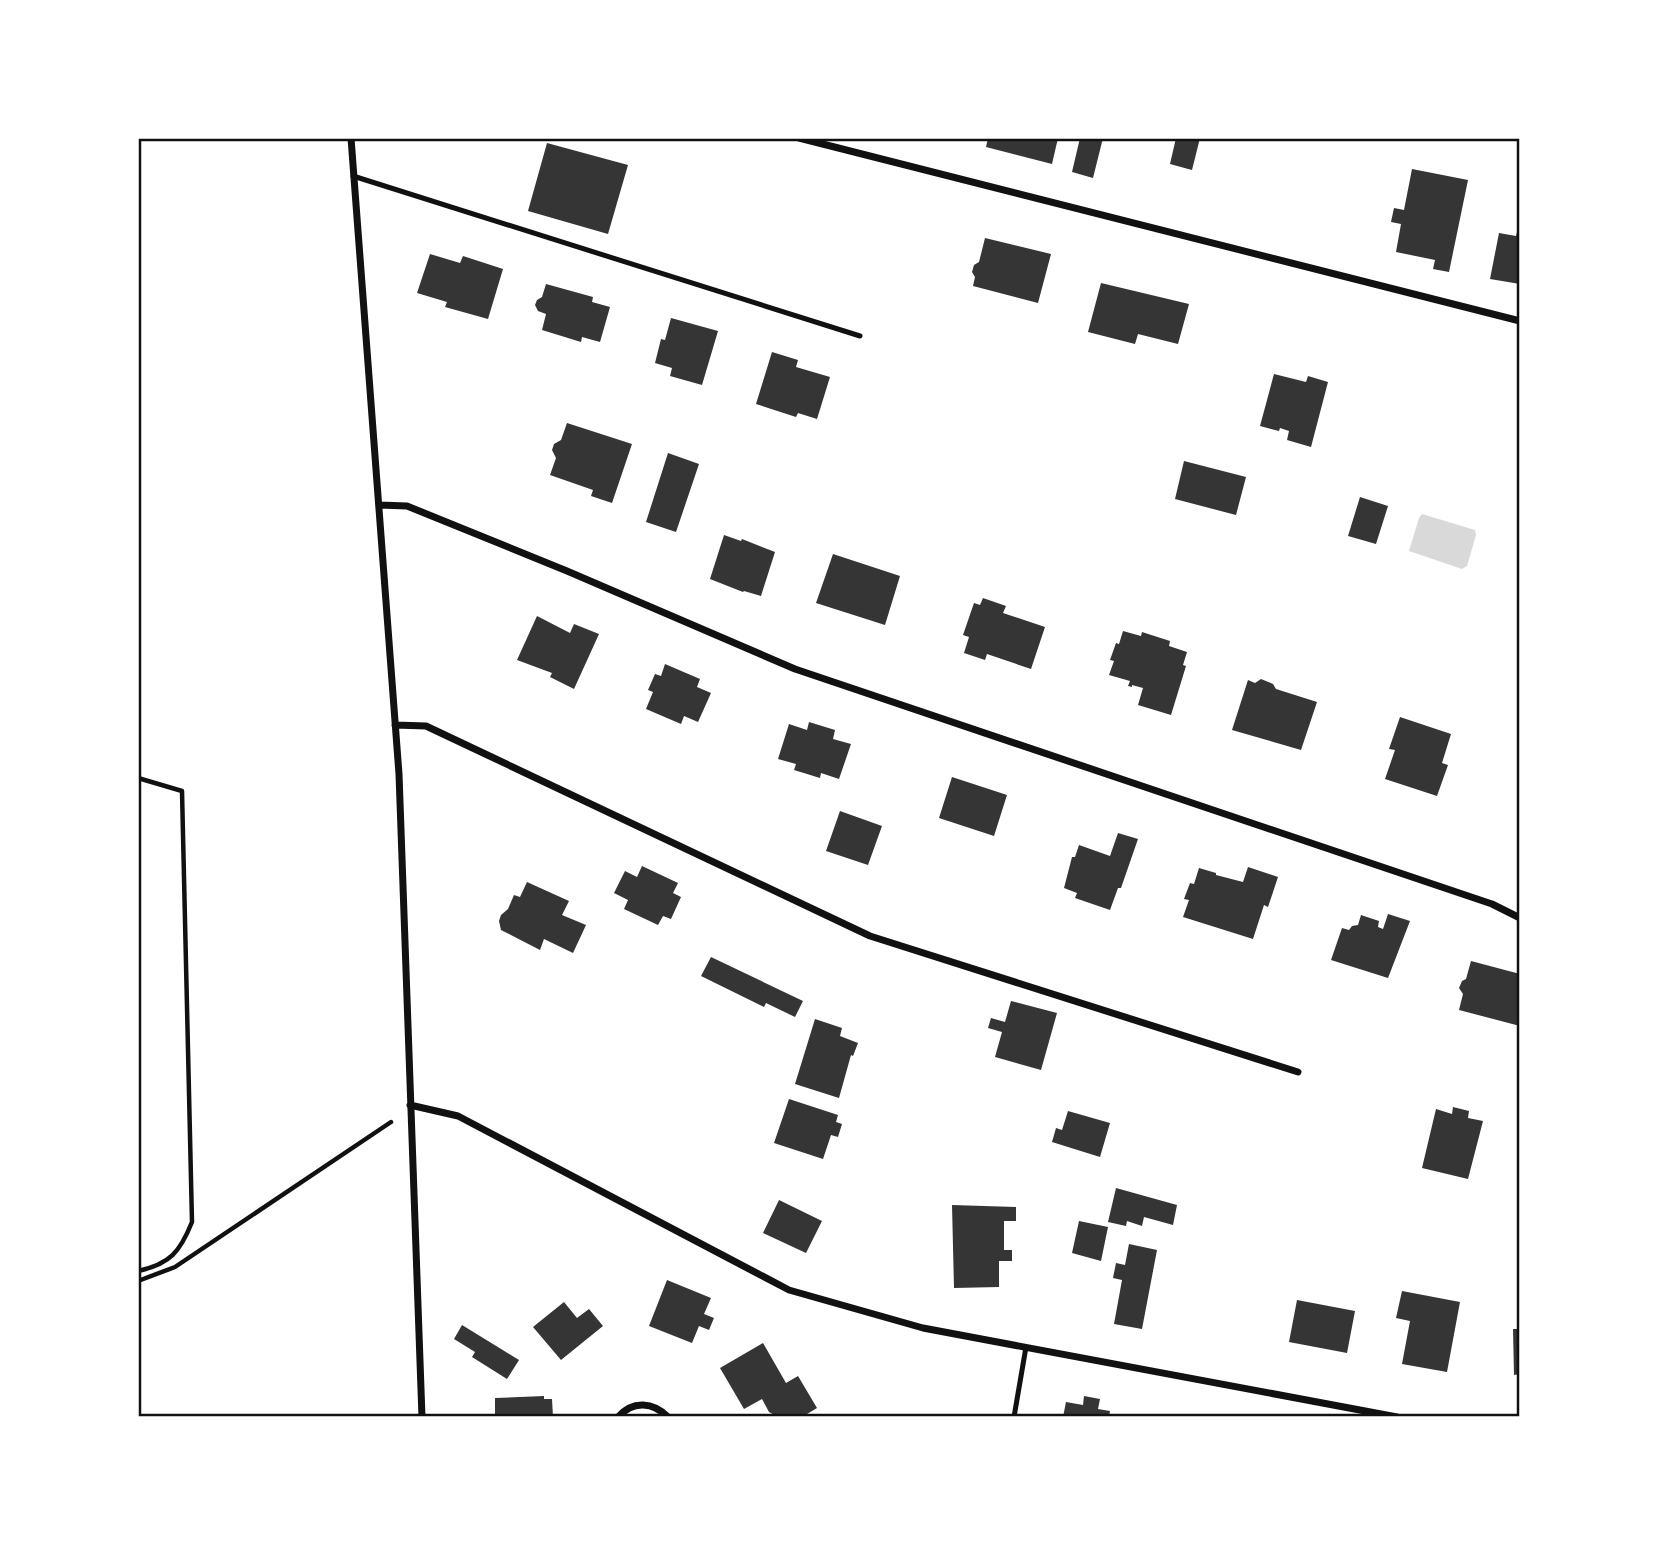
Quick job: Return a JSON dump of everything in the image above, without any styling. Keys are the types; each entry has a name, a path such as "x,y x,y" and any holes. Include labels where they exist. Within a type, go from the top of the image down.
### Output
{"street":[{"path":"351,138 395,725 422,1417"},
{"path":"799,138 1520,321"},
{"path":"379,505 407,506 567,570 795,669 1492,904 1520,918"},
{"path":"395,725 426,726 870,936 1298,1072"},
{"path":"410,1105 458,1116 789,1290 923,1328 1397,1417"},
{"path":"618,1417 632,1406 642,1404 662,1410 668,1417"}],"lane":[{"path":"354,176 860,337"},
{"path":"1014,1417 1026,1347"}],"path":[{"path":"138,778 182,791 192,1222 182,1247 159,1267 138,1271"},
{"path":"138,1281 175,1267 385,1128 410,1105"}],"shaded area":[{"path":"1422,514 1475,530 1467,566 1462,569 1409,551"}],"building":[{"path":"988,138 1058,138 1052,164 986,147"},
{"path":"1080,138 1103,138 1093,178 1072,172"},
{"path":"1176,138 1200,138 1192,170 1170,164"},
{"path":"547,143 628,165 608,234 528,211"},
{"path":"1412,169 1468,180 1449,272 1433,269 1435,260 1396,252 1401,224 1391,222 1394,208 1404,210"},
{"path":"1519,224 1520,284 1490,279 1499,233 1516,236"},
{"path":"985,238 1051,254 1038,303 973,286 975,277 972,272 974,265 979,262"},
{"path":"430,254 460,263 463,256 503,269 488,319 445,307 447,302 417,293"},
{"path":"1101,283 1189,304 1178,344 1138,334 1135,344 1088,332"},
{"path":"546,284 593,297 592,302 610,307 600,342 582,337 581,342 542,330 546,314 538,311 535,305 542,297"},
{"path":"671,318 718,331 702,385 670,376 672,368 655,363 661,339 665,340"},
{"path":"772,352 798,360 796,367 830,377 817,419 798,413 796,417 756,404"},
{"path":"1274,374 1306,382 1308,376 1328,382 1311,447 1287,440 1289,431 1260,426"},
{"path":"567,423 632,444 612,503 591,496 593,490 550,475 556,458 552,450 554,444 561,440"},
{"path":"668,453 699,464 676,532 646,522"},
{"path":"1184,461 1246,477 1236,515 1175,499"},
{"path":"1360,497 1388,506 1376,544 1348,536"},
{"path":"724,535 775,552 761,596 710,579"},
{"path":"833,554 900,576 885,625 816,603"},
{"path":"983,598 1006,606 1003,613 1045,627 1031,669 987,654 985,660 964,653 969,637 963,635 974,603 980,605"},
{"path":"537,616 570,633 574,624 599,634 574,689 550,677 552,673 517,660"},
{"path":"1123,631 1141,636 1142,632 1170,641 1169,646 1187,652 1183,665 1186,666 1171,715 1138,705 1143,688 1128,686 1130,681 1109,675 1114,661 1110,660"},
{"path":"665,664 700,679 697,687 711,693 698,722 684,716 681,724 646,709 653,692 648,690 655,674 661,676"},
{"path":"1261,679 1273,684 1276,689 1317,702 1301,750 1232,730 1248,680 1255,683"},
{"path":"1400,717 1451,734 1442,763 1448,765 1437,796 1385,779 1395,750 1389,749"},
{"path":"809,722 835,730 833,739 851,744 839,779 821,773 820,778 794,770 796,764 778,759 789,724 807,730"},
{"path":"952,777 1007,795 994,836 939,818"},
{"path":"840,811 882,826 868,865 826,851"},
{"path":"1118,833 1138,839 1121,888 1118,888 1110,910 1075,898 1077,893 1064,888 1072,857 1075,857 1079,845 1110,856"},
{"path":"642,866 678,883 673,893 681,897 671,919 663,916 658,925 624,909 628,900 614,893 625,871 637,877"},
{"path":"1248,867 1278,877 1268,907 1264,905 1253,939 1183,917 1189,900 1184,899 1190,883 1194,884 1199,868 1243,882"},
{"path":"527,882 569,901 562,915 586,925 573,953 544,939 540,950 501,930 501,915 508,909 514,895 520,897"},
{"path":"1388,914 1410,921 1388,978 1331,960 1342,928 1349,930 1358,925 1361,915 1379,921 1378,927 1383,929"},
{"path":"711,957 803,1001 795,1017 766,1003 764,1007 701,976"},
{"path":"1471,961 1520,974 1520,1026 1459,1010 1463,994 1459,988 1466,979"},
{"path":"1011,1001 1057,1013 1041,1070 995,1057 1002,1032 988,1028 991,1018 1005,1022"},
{"path":"815,1019 842,1028 840,1036 858,1043 853,1056 851,1055 839,1098 795,1084"},
{"path":"789,1099 838,1115 836,1122 842,1124 838,1137 831,1135 823,1159 774,1143"},
{"path":"1453,1107 1469,1111 1468,1118 1483,1121 1468,1179 1422,1168 1436,1109 1452,1114"},
{"path":"1068,1111 1110,1123 1100,1157 1052,1142 1056,1128 1062,1130"},
{"path":"1116,1188 1177,1205 1173,1225 1144,1217 1142,1226 1127,1221 1126,1226 1108,1222"},
{"path":"779,1200 822,1221 806,1253 763,1233"},
{"path":"952,1205 1016,1207 1016,1221 1004,1221 1004,1250 1012,1250 1012,1261 999,1261 999,1287 954,1288"},
{"path":"1079,1221 1108,1227 1101,1261 1072,1253"},
{"path":"1129,1244 1157,1250 1142,1329 1114,1324 1122,1280 1113,1278 1116,1263 1125,1265"},
{"path":"667,1280 711,1298 704,1314 714,1318 709,1330 699,1326 692,1343 649,1326"},
{"path":"1402,1291 1460,1302 1447,1372 1402,1364 1410,1321 1396,1318"},
{"path":"1297,1300 1355,1311 1347,1353 1289,1342"},
{"path":"564,1302 577,1318 589,1309 603,1326 561,1360 533,1327"},
{"path":"462,1325 519,1360 507,1379 472,1357 475,1352 454,1339"},
{"path":"1513,1329 1520,1329 1520,1374 1514,1375"},
{"path":"763,1343 786,1383 798,1376 817,1408 802,1417 778,1417 769,1412 762,1399 744,1409 720,1368"},
{"path":"544,1396 544,1399 552,1399 553,1417 495,1417 495,1398"},
{"path":"1084,1396 1100,1399 1098,1409 1110,1411 1109,1417 1063,1417 1066,1402 1083,1405"}]}
